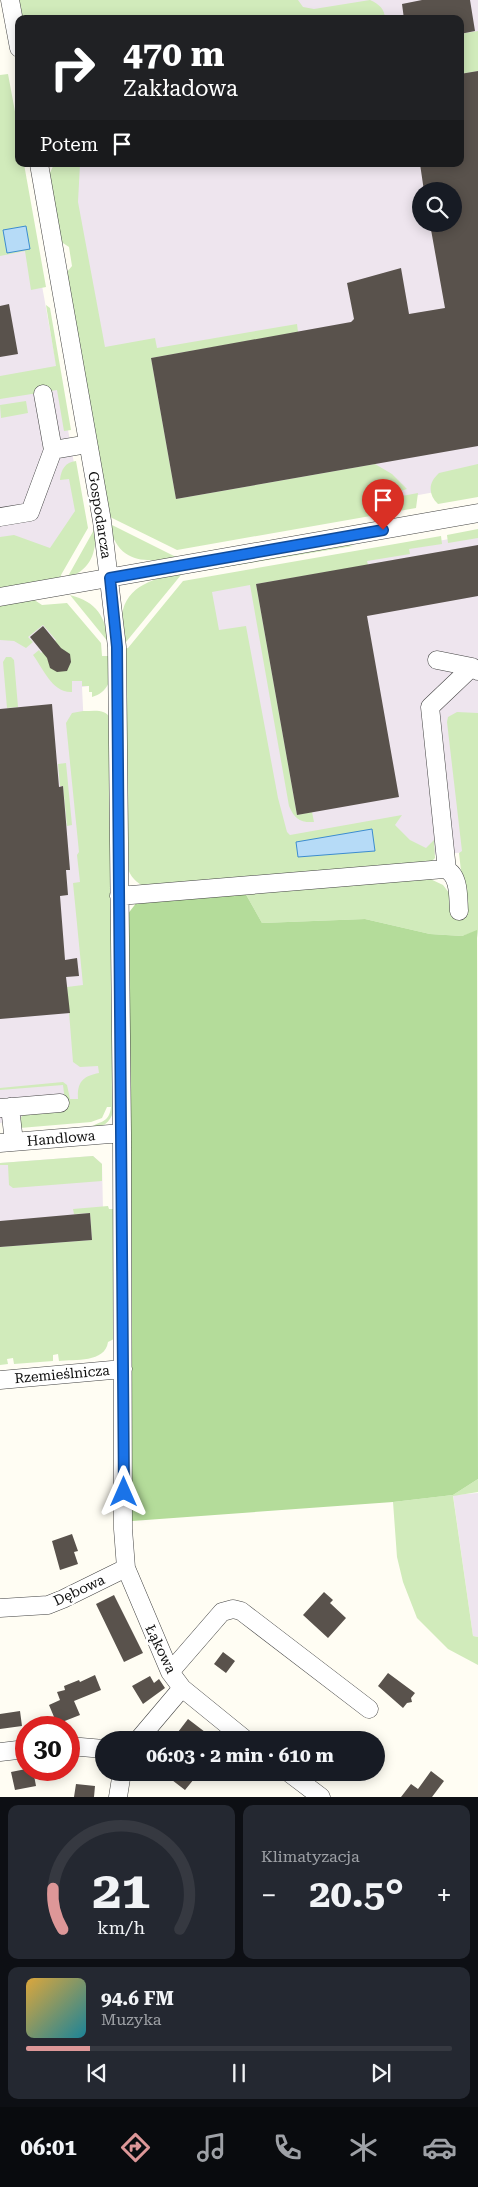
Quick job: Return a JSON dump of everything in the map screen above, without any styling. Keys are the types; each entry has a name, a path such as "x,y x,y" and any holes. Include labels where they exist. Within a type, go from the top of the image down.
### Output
{"street":[{"path":"10,0 15,27"},
{"name":"Gospodarcza","path":"40,167 110,578 117,647 122,1133 123,1530"},
{"path":"0,518 30,512 53,450 43,394"},
{"path":"53,450 88,444"},
{"path":"0,597 478,513"},
{"path":"437,660 475,669"},
{"path":"460,911 455,877 447,870 430,707 475,669"},
{"path":"119,896 447,870"},
{"path":"7,1142 5,1108 60,1103"},
{"name":"Handlowa","path":"7,1142 122,1133"},
{"name":"Rzemieślnicza","path":"0,1380 123,1369"},
{"name":"Łąkowa","path":"123,1530 126,1568 170,1672 182,1688 235,1731"},
{"name":"Dębowa","path":"0,1608 48,1605 126,1568"},
{"path":"170,1672 222,1612 233,1609 241,1611 369,1709"},
{"path":"146,1731 182,1688"},
{"path":"80,1747 95,1748"},
{"path":"0,1752 15,1750"},
{"path":"118,1797 121,1781"},
{"path":"300,1781 321,1797"}],"shaded area":[{"path":"274,0 478,0 478,493 435,492 413,496 121,506 62,167 464,167 464,15 276,15"},
{"path":"14,179 24,186 83,513 43,570 0,578 0,181"},
{"path":"478,534 478,938 469,852 294,865 185,585"},
{"path":"49,609 98,692 89,692 89,686 82,687 102,1104 0,1123 0,618"},
{"path":"93,1156 102,1164 104,1256 0,1258 0,1163"},
{"path":"478,1493 478,1637 473,1636 453,1495"}],"green space":[{"path":"17,0 298,0 303,7 314,9 370,0 381,7 384,15 19,15"},
{"path":"478,31 478,71 464,73 464,33"},
{"path":"8,74 15,112 15,167 25,167 46,287 31,290 25,251 0,256 0,75"},
{"path":"53,167 80,167 78,202 105,347 155,338 157,348 297,324 298,332 151,358 176,499 375,464 392,474 407,489 401,491 402,496 418,493 416,508 177,550 110,517 66,280 67,272 72,266 69,247 58,237 49,175"},
{"path":"46,305 50,308 71,430 64,431 57,390 0,399 0,376 56,366"},
{"path":"26,401 28,413 1,418 0,405"},
{"path":"76,461 88,528 60,580 0,591 0,537 14,535 50,548 75,511 69,479 60,480 64,467"},
{"path":"478,464 478,497 438,504 432,496 431,485 439,473"},
{"path":"109,525 178,558 144,560 135,558 119,548 113,538"},
{"path":"95,528 94,552 91,559 82,570 67,578"},
{"path":"478,529 478,538 448,543 447,535"},
{"path":"441,536 442,544 409,549 410,554 367,561 368,565 256,584 297,815 312,812 314,822 305,822 298,819 289,806 250,585 212,592 219,630 246,626 278,798 287,832 290,835 402,815 395,825 410,840 426,848 434,840 435,858 431,862 143,886 134,879 126,863 124,649 128,648 183,581"},
{"path":"346,544 353,546 189,573 189,572"},
{"path":"181,573 126,642 124,642 122,615 129,596 152,581"},
{"path":"70,595 87,602 98,612 105,625 109,643"},
{"path":"33,599 42,605 67,603 101,643 102,656 108,656 108,650 110,650 110,678 105,689 99,694 92,697 92,692 89,692 89,686 82,686 82,681 72,681 72,692 59,688 49,679 33,655 39,650 41,653 56,640 43,625 28,637 33,642 26,648 14,641 0,640 0,605"},
{"path":"6,657 11,657 14,660 18,707 7,708 3,662"},
{"path":"83,711 106,713 111,719 114,1110 108,1121 102,1126 89,1129 108,1117 111,1107 107,1107 102,1118 91,1122 20,1128 19,1120 23,1115 66,1109 63,1085 0,1090 0,1088 63,1082 67,1085 70,1099 78,1099 82,1081 89,1076 99,1073 98,1066 80,1067 73,1062 67,987 83,985 73,883 80,882 77,855 79,852 66,723 72,713"},
{"path":"457,712 478,713 478,938 477,931 462,936 430,934 365,919 262,923 244,891 424,876 443,885 466,915 459,853 462,851 447,722 448,717"},
{"path":"66,763 72,825 67,826 63,786 60,786 58,764"},
{"path":"244,891 262,923 365,919 430,934 462,936 477,930 478,1479 453,1495 393,1502 132,1521 127,915 137,902"},
{"path":"93,1156 102,1164 102,1181 13,1188 9,1185 8,1165 0,1165 0,1163"},
{"path":"113,1197 116,1338 108,1342 106,1349 101,1354 88,1359 59,1361 58,1354 53,1355 53,1361 14,1364 13,1358 7,1359 8,1364 0,1365 0,1247 92,1240 90,1213 74,1214 73,1209 108,1206 109,1209 113,1209"},
{"path":"478,1479 478,1492 453,1496 473,1636 478,1637 478,1665 448,1649 417,1618 403,1582 397,1557 393,1502 453,1495"}],"water":[{"path":"26,226 30,249 7,253 3,230"},
{"path":"372,829 375,851 298,857 296,842"}],"building":[{"path":"422,0 470,0 475,31 464,33 464,15 403,15 402,4"},
{"path":"478,71 478,446 176,499 151,358 351,322 354,319 347,283 401,268 409,314 445,308 431,232 462,232 462,182 423,182 420,167 464,167 464,73"},
{"path":"9,304 18,354 0,357 0,306"},
{"path":"478,545 478,596 367,616 399,797 297,815 256,584"},
{"path":"43,626 61,648 70,654 71,662 67,671 57,672 50,668 47,658 30,637"},
{"path":"52,704 59,787 63,786 70,870 66,870 68,895 60,896 65,960 77,958 79,976 66,977 70,1013 0,1019 0,709"},
{"path":"90,1213 92,1240 0,1247 0,1221"},
{"path":"72,1534 78,1551 74,1552 78,1564 60,1570 52,1541"},
{"path":"324,1592 333,1600 330,1603 346,1618 328,1638 303,1615"},
{"path":"114,1595 143,1653 124,1662 96,1604"},
{"path":"223,1652 235,1661 226,1673 214,1664"},
{"path":"388,1673 415,1693 411,1698 412,1702 407,1703 403,1708 378,1686"},
{"path":"95,1675 101,1690 74,1701 80,1715 54,1716 49,1705 60,1700 57,1692 65,1690 64,1686 79,1680 80,1682"},
{"path":"150,1676 154,1683 159,1679 165,1688 143,1704 132,1686"},
{"path":"20,1711 21,1716 15,1716 15,1727 0,1729 0,1714"},
{"path":"188,1719 204,1731 179,1731"},
{"path":"15,1771 15,1781 35,1781 36,1786 15,1790 11,1772"},
{"path":"431,1771 444,1781 432,1797 401,1797 411,1784 418,1789"},
{"path":"173,1781 192,1781 185,1790"},
{"path":"76,1784 95,1786 94,1797 74,1797"}],"route":[{"path":"124,1492 117,647 110,578 383,530"}]}
